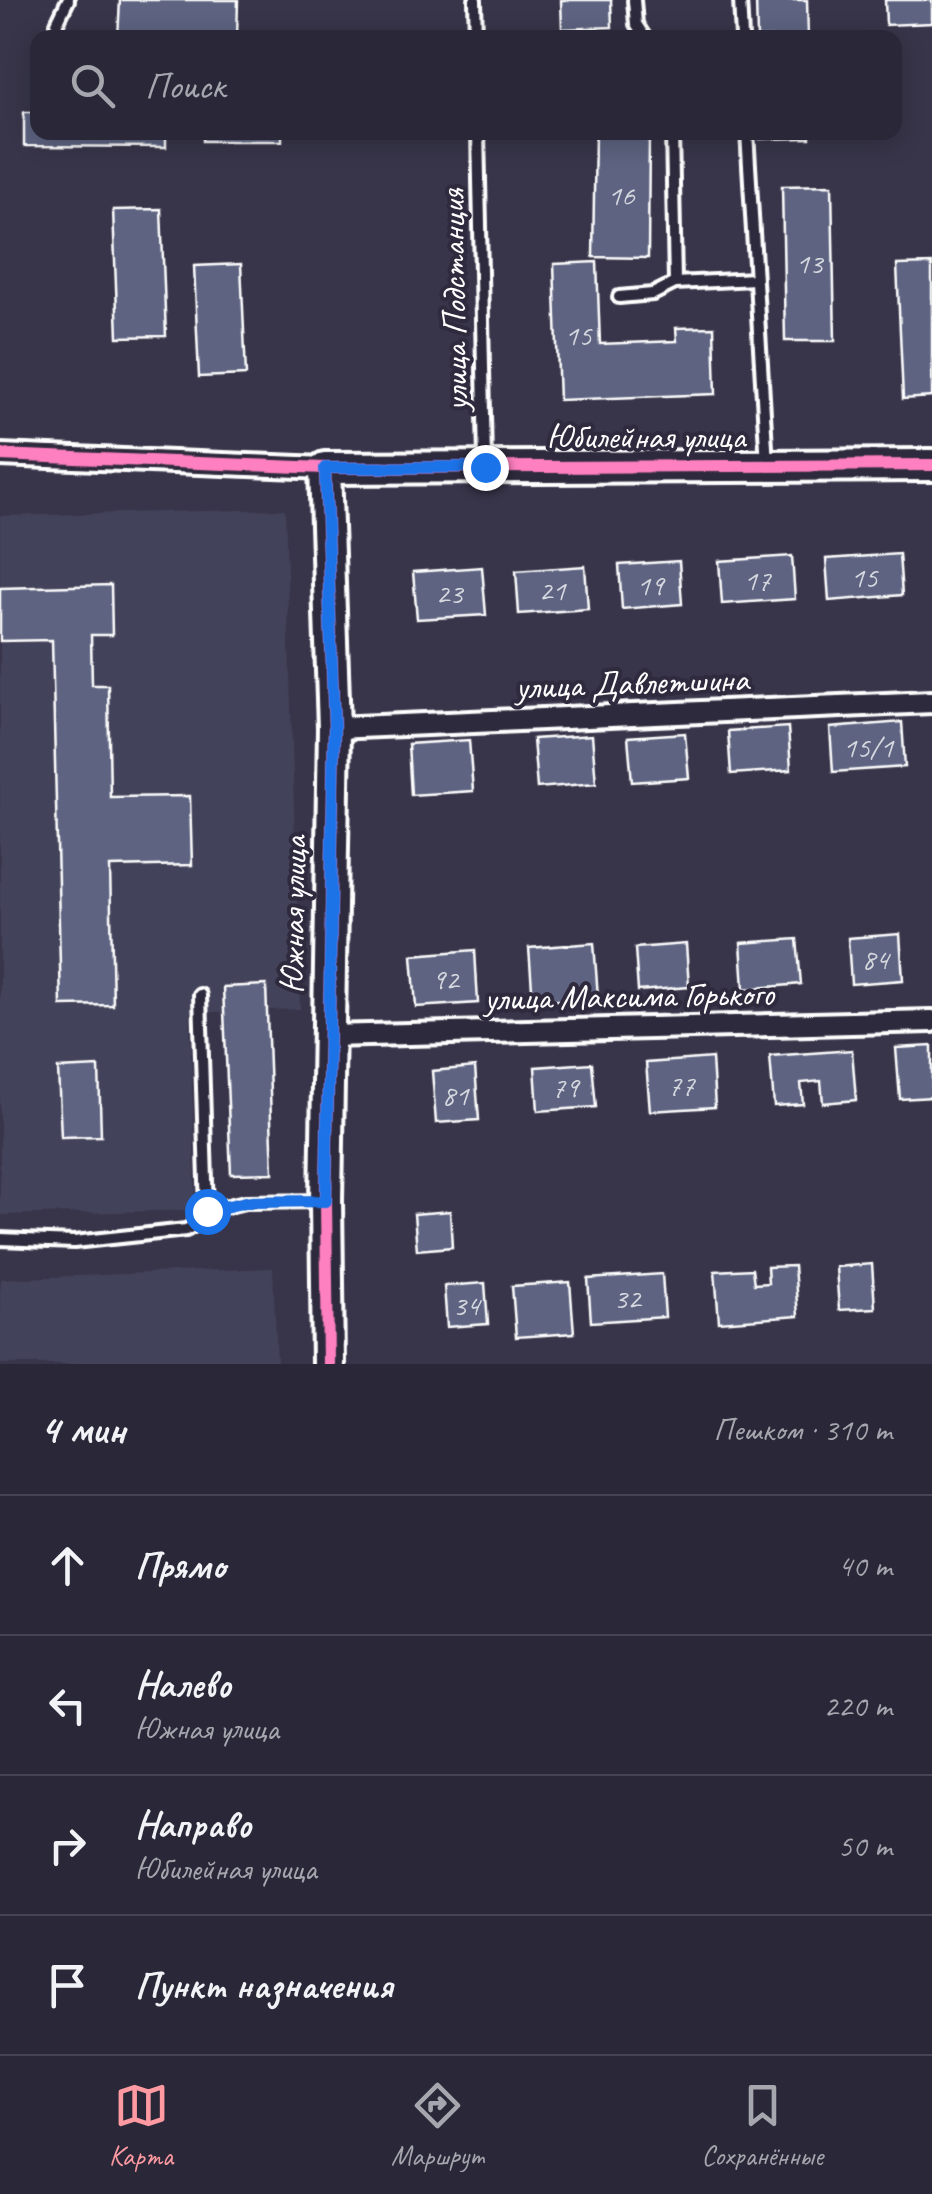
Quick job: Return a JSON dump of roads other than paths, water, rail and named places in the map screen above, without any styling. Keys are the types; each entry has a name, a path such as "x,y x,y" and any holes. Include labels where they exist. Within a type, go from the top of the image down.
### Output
{"street":[{"name":"Юбилейная улица","path":"0,454 325,468 932,464"},
{"name":"Южная улица","path":"325,468 334,728 326,1201 328,1364"},
{"name":"улица Давлетшина","path":"334,728 932,702"},
{"name":"улица Максима Горького","path":"328,1036 932,1021"}],"lane":[{"path":"57,23 68,0"},
{"path":"475,0 476,30"},
{"path":"634,0 640,30"},
{"path":"740,0 742,30"},
{"name":"улица Подстанция","path":"478,140 485,467"},
{"path":"672,140 675,283"},
{"path":"747,140 766,465"},
{"path":"619,297 653,294 675,283 755,279"},
{"path":"0,1239 74,1242 186,1230 202,1220 207,1211 200,995"},
{"path":"207,1211 246,1202 326,1201"}]}
